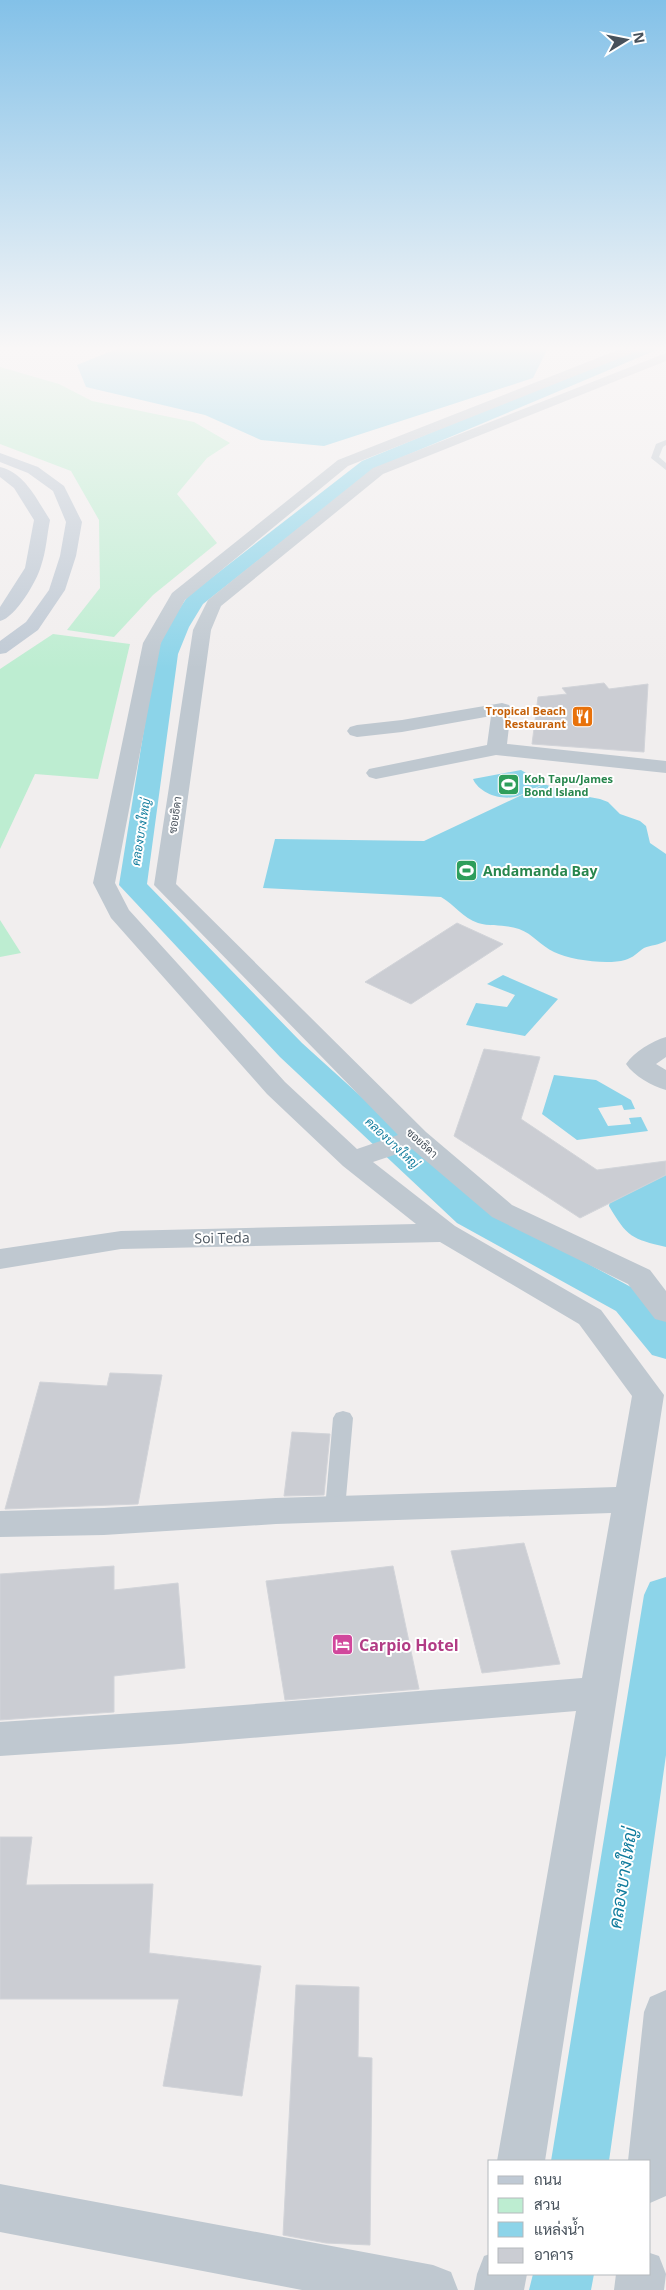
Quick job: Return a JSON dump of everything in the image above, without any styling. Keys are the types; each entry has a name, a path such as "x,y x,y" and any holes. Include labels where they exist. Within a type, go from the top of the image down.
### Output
{"main road":[{"path":"0,457 33,470 60,489 74,522 68,556 57,590 32,626 0,649"},
{"path":"0,471 5,473 21,488 42,520 33,568 9,608 0,616"}],"street":[{"path":"361,455 343,462 178,597 152,643 104,883 119,913 276,1088 352,1160 445,1233 590,1317 648,1395 521,2160"},
{"name":"ซอยธิดา","path":"419,455 378,471 214,604 202,630 165,885 416,1138 502,1211 639,1277 666,1312"},
{"path":"357,731 402,726 502,709 496,749"},
{"path":"376,772 496,749 666,767"},
{"path":"666,1045 639,1064 666,1082"},
{"path":"352,1160 416,1138"},
{"name":"Soi Teda","path":"0,1259 121,1240 445,1233"},
{"path":"0,1524 136,1520 335,1509 540,1504 631,1499"},
{"path":"0,1739 598,1693"},
{"path":"651,2169 666,2012"},
{"path":"0,2208 433,2290"},
{"path":"499,2290 502,2275"},
{"path":"639,2290 641,2275"}],"lane":[{"path":"656,455 655,458 666,467"},
{"path":"335,1509 343,1418"}],"green space":[{"path":"29,455 212,455 207,458 177,494 217,543 153,595 114,637 67,630 100,588 99,520 71,471"},
{"path":"53,634 130,644 98,779 35,774 0,849 0,669"},
{"path":"0,920 21,953 0,957"}],"water":[{"name":"Andamanda Bay","path":"521,770 544,784 573,794 608,802 620,814 640,821 646,826 650,843 666,854 666,941 644,948 625,960 609,962 589,961 554,952 519,929 473,921 441,897 263,888 275,839 424,841 543,785 518,796 508,798 485,792 473,779"},
{"path":"503,975 558,999 525,1036 466,1025 476,1003 507,1007 515,995 487,984"},
{"path":"554,1075 596,1080 631,1100 635,1109 624,1110 622,1105 598,1108 608,1126 631,1124 629,1118 641,1117 648,1131 577,1140 542,1114"}],"building":[{"name":"Tropical Beach Restaurant","path":"604,683 609,689 648,684 644,752 532,744 538,697 567,694 562,688"},
{"path":"457,923 503,944 411,1004 365,982"},
{"path":"484,1049 540,1057 521,1119 597,1170 666,1161 666,1175 580,1218 454,1136"},
{"path":"110,1373 162,1375 138,1504 5,1509 40,1382 107,1386"},
{"path":"292,1432 330,1434 324,1495 284,1496"},
{"path":"524,1543 560,1664 482,1673 451,1551"},
{"path":"114,1566 114,1590 178,1583 185,1668 114,1676 114,1712 0,1720 0,1574"},
{"path":"393,1566 419,1689 285,1700 266,1581"},
{"path":"0,1837 32,1837 26,1885 153,1884 149,1953 261,1966 242,2096 163,2086 179,1999 0,1999"},
{"path":"296,1985 359,1987 358,2057 372,2058 370,2245 326,2243 283,2235"}],"waterway":[{"name":"คลองบางใหญ่","path":"392,455 368,465 195,600 178,627 167,654 133,885 291,1050 470,1215 629,1302 666,1346"},
{"path":"666,1183 641,1194 639,1206 650,1220 666,1228"},
{"name":"คลองบางใหญ่","path":"580,2160 666,1595"},
{"name":"คลองบางใหญ่","path":"560,2290 563,2275"}],"place":[{"name":"Tropical Beach Restaurant","path":"582,717"},
{"name":"Koh Tapu/James Bond Island","path":"508,785"},
{"name":"Andamanda Bay","path":"467,871"},
{"name":"Carpio Hotel","path":"343,1645"}]}
